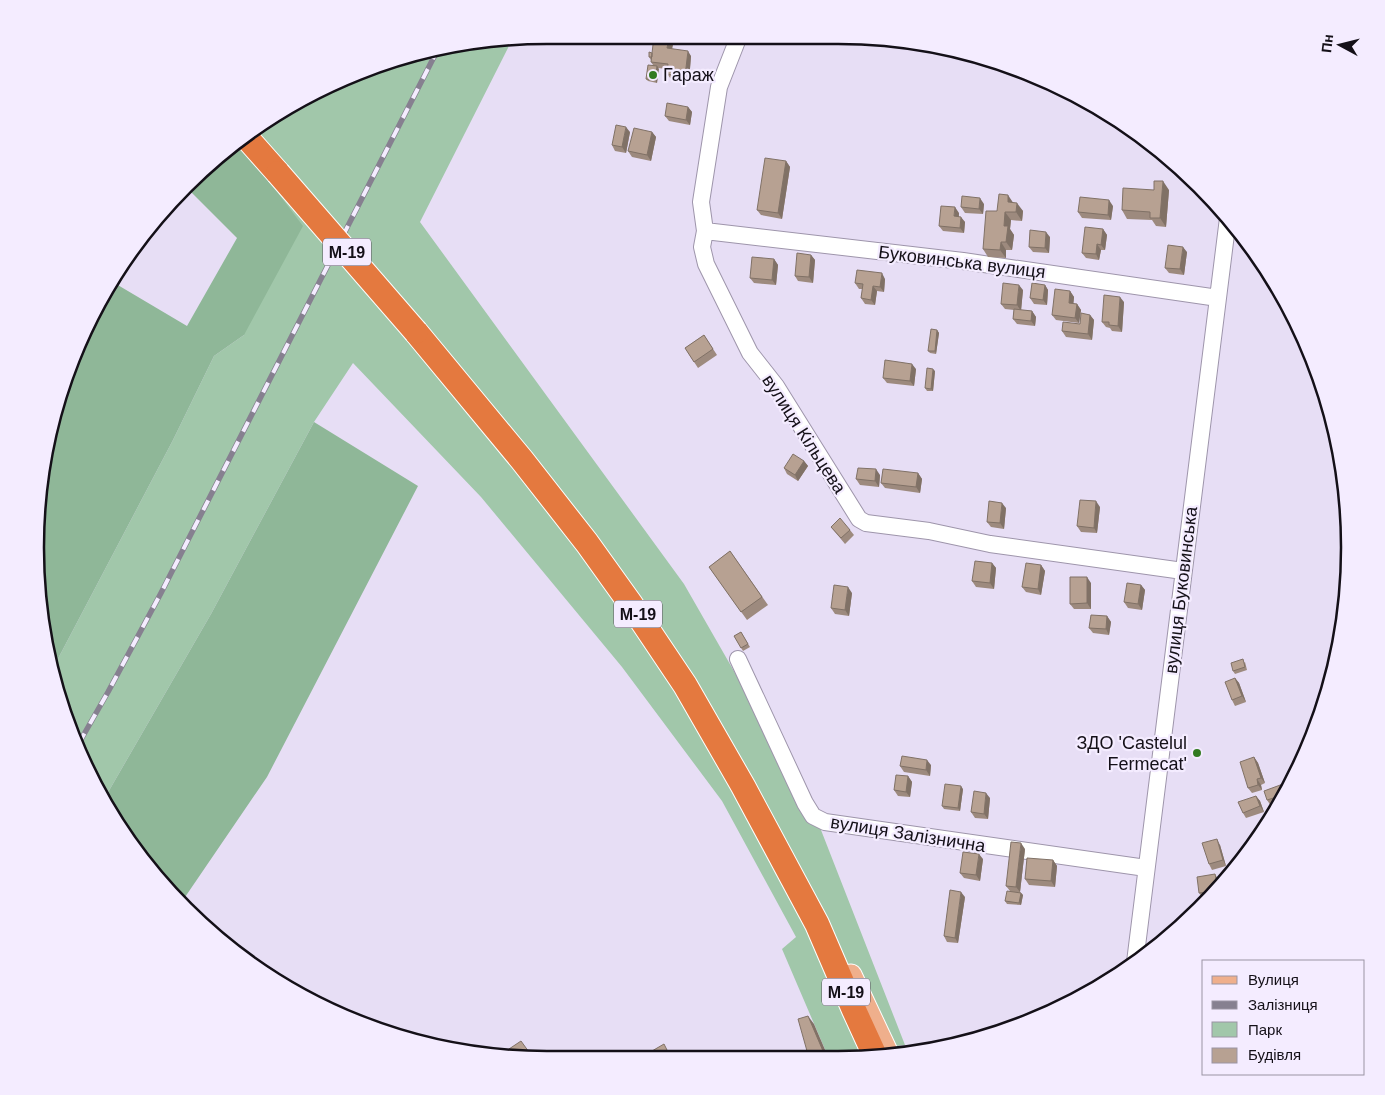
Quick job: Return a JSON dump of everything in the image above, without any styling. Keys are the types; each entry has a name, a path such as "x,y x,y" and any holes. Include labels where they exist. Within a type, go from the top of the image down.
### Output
{"highway":[{"name":"М-19","path":"250,142 416,332 522,460 630,603 685,685 743,786 817,924 872,1050"}],"main road":[{"path":"817,924 835,941 886,1049"}],"street":[{"name":"вулиця Кільцева","path":"736,44 719,87 701,202 705,231 702,246 706,264 750,353 776,386 859,519 866,524 929,531 990,544 1184,571"},
{"name":"вулиця Буковинська","path":"1136,953 1227,228"},
{"name":"Буковинська вулиця","path":"705,231 964,261 1218,298"},
{"name":"вулиця Залізнична","path":"738,659 805,803 813,816 825,822 1146,868"}],"green space":[{"path":"509,46 420,222 684,584 812,807 905,1045 859,1050 826,1051 782,949 796,937 722,801 622,667 481,497 353,363 314,422 211,614 108,793 82,740 70,709 57,661 173,440 214,356 244,335 240,149 296,111 355,82 386,70 449,53"},
{"path":"243,147 303,226 244,335 214,356 173,440 57,661 48,613 45,580 45,515 53,449 70,386 82,355 118,285 187,326 237,238 191,192"},
{"path":"314,422 418,486 267,777 185,897 148,854 108,793 211,614"}],"building":[{"path":"653,44 668,44 667,48 688,51 685,76 667,74 668,64 651,62"},
{"name":"Гараж","path":"648,65 657,66 655,80 646,79"},
{"path":"667,103 688,107 686,120 665,116"},
{"path":"616,125 626,127 622,147 612,145"},
{"path":"634,128 652,132 647,155 628,151"},
{"path":"765,158 786,161 778,213 757,210"},
{"path":"1154,181 1163,181 1160,218 1150,218 1150,212 1122,210 1123,188 1154,190"},
{"path":"999,194 1008,195 1008,202 1017,203 1016,212 1005,212 1004,226 1008,226 1006,242 1001,242 1000,250 983,249 986,211 997,211"},
{"path":"962,196 980,198 979,209 961,207"},
{"path":"1080,197 1109,200 1108,215 1078,212"},
{"path":"941,206 955,207 954,216 961,217 960,228 939,226"},
{"path":"1085,227 1103,229 1101,245 1097,244 1096,254 1082,253"},
{"path":"1030,230 1046,232 1045,248 1029,247"},
{"path":"1168,245 1183,247 1180,269 1165,268"},
{"path":"797,253 811,255 809,277 795,276"},
{"path":"752,257 774,259 772,280 750,278"},
{"path":"857,270 882,273 880,287 873,286 871,300 861,298 863,284 855,283"},
{"path":"1003,283 1019,285 1017,305 1001,304"},
{"path":"1032,283 1045,285 1043,300 1030,298"},
{"path":"1055,289 1070,291 1069,303 1077,304 1075,318 1052,315"},
{"path":"1104,295 1120,297 1118,326 1109,325 1109,322 1102,322"},
{"path":"1014,309 1032,311 1031,321 1013,319"},
{"path":"1081,313 1090,315 1088,334 1062,331 1063,322 1080,324"},
{"path":"931,329 937,330 935,351 928,351"},
{"path":"704,335 713,349 694,362 685,348"},
{"path":"885,360 912,364 910,381 883,378"},
{"path":"927,368 933,369 931,389 925,388"},
{"path":"793,454 804,461 795,475 784,468"},
{"path":"858,468 876,469 875,481 856,479"},
{"path":"883,469 918,473 916,487 881,483"},
{"path":"1080,500 1096,501 1094,528 1077,526"},
{"path":"989,501 1002,503 1000,523 987,522"},
{"path":"840,518 850,530 841,538 831,527"},
{"path":"730,551 762,597 741,612 709,567"},
{"path":"975,561 992,563 990,583 972,581"},
{"path":"1026,563 1041,565 1038,589 1022,587"},
{"path":"1070,577 1087,577 1087,603 1070,604"},
{"path":"1127,583 1141,585 1138,604 1124,602"},
{"path":"834,585 848,587 845,610 831,608"},
{"path":"1091,615 1107,616 1106,629 1089,628"},
{"path":"741,632 748,644 741,648 734,636"},
{"path":"1243,659 1245,667 1233,671 1231,663"},
{"path":"1235,678 1242,696 1232,700 1225,682"},
{"path":"902,756 927,760 926,770 900,766"},
{"path":"1254,757 1261,778 1257,779 1258,785 1248,788 1240,762"},
{"path":"896,775 908,776 906,792 894,790"},
{"path":"945,784 961,786 958,808 942,806"},
{"path":"1281,785 1275,798 1267,800 1264,791"},
{"path":"974,791 986,793 984,814 971,812"},
{"path":"1256,796 1260,806 1243,813 1238,802"},
{"path":"1217,839 1223,860 1209,864 1202,843"},
{"path":"1011,842 1021,843 1016,887 1006,886"},
{"path":"963,852 979,854 976,875 960,873"},
{"path":"1027,858 1053,860 1051,881 1025,879"},
{"path":"1215,874 1217,879 1205,892 1199,893 1197,877"},
{"path":"950,890 961,892 955,938 944,936"},
{"path":"1007,891 1021,893 1019,903 1005,901"},
{"path":"808,1016 823,1051 807,1051 798,1019"},
{"path":"521,1041 528,1050 515,1050 508,1049"},
{"path":"664,1044 668,1051 652,1051"}],"railway":[{"path":"81,739 161,593 434,57"}],"place":[{"name":"Гараж","path":"653,75"},
{"name":"ЗДО 'Castelul Fermecat'","path":"1197,753"}]}
